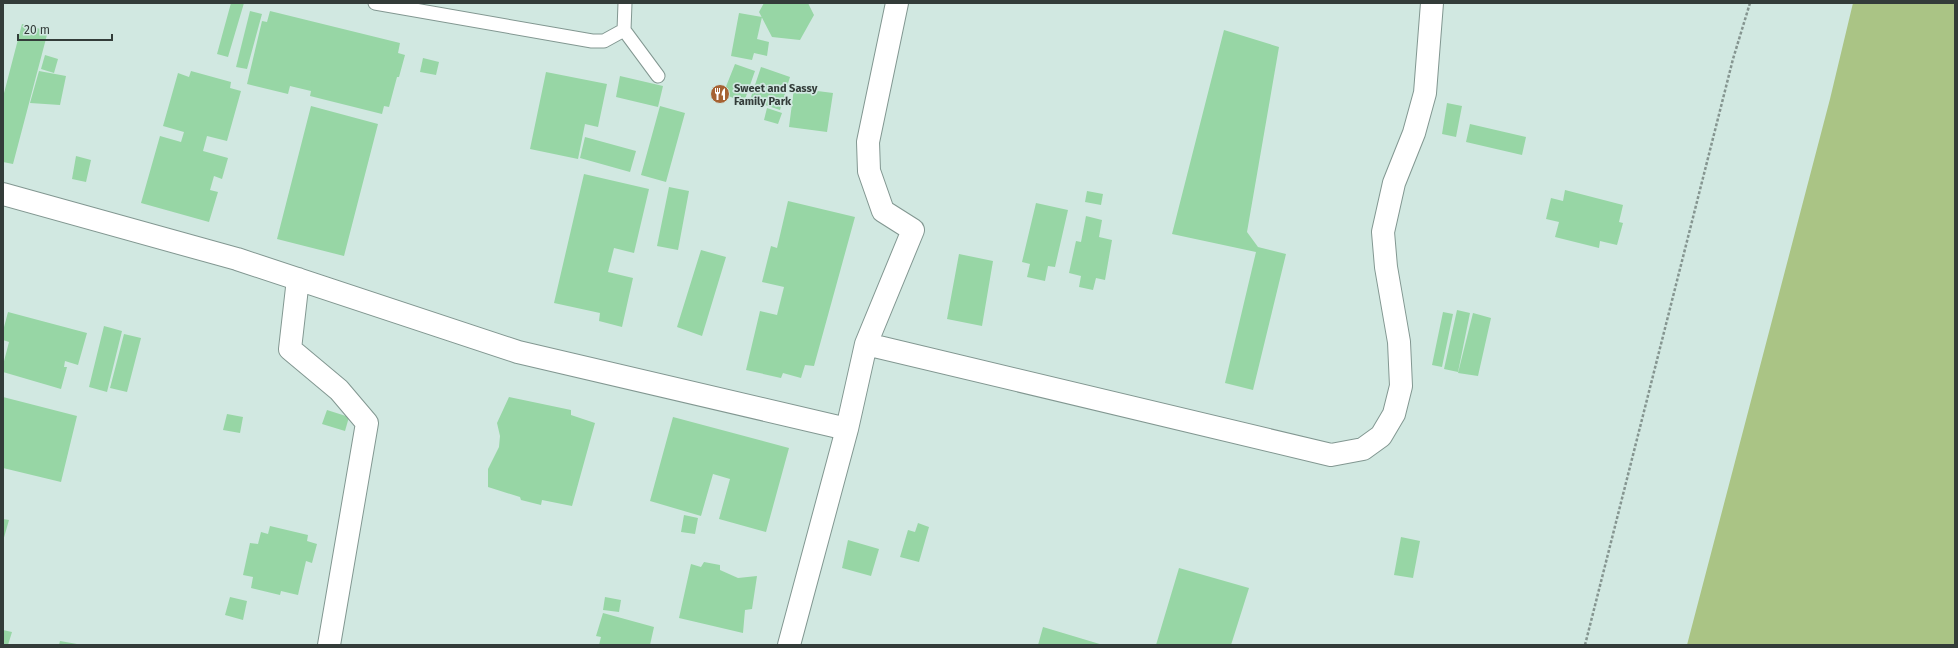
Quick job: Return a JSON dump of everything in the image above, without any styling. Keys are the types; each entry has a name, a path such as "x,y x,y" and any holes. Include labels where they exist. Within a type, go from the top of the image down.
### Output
{"street":[{"path":"789,645 847,429 866,344 913,230 883,211 869,171 868,142 897,3"},
{"path":"866,344 1331,455 1363,449 1381,436 1394,414 1401,386 1399,342 1386,267 1383,232 1394,183 1414,133 1425,93 1432,3"},
{"path":"3,194 237,259 518,352 847,429"},
{"path":"298,279 290,349 339,390 367,423 329,645"}],"lane":[{"path":"375,3 592,41 604,40 624,30"},
{"path":"625,3 624,30 658,76"}],"path":[{"path":"1585,645 1733,60 1750,3"}],"green space":[{"path":"1853,3 1955,3 1955,645 1687,645 1830,99"}],"building":[{"path":"231,3 244,3 228,57 217,54"},
{"path":"764,3 808,3 814,15 800,40 772,37 759,12"},
{"path":"250,11 262,14 247,69 236,67"},
{"path":"270,11 400,43 398,53 405,55 389,107 384,106 382,114 310,96 311,91 290,86 288,94 247,84 262,21 267,22"},
{"path":"739,13 762,17 757,39 769,42 767,56 754,53 752,60 731,56"},
{"path":"22,24 48,31 13,164 3,162 3,97"},
{"path":"1224,30 1279,47 1247,232 1258,247 1286,254 1253,390 1225,383 1256,252 1172,234"},
{"path":"45,55 58,59 54,73 41,69"},
{"path":"423,58 439,62 436,75 420,72"},
{"path":"735,64 755,71 744,102 723,94"},
{"path":"761,67 790,77 780,110 750,100"},
{"path":"39,71 66,76 60,105 30,103"},
{"path":"191,71 231,82 230,88 241,91 227,141 207,136 203,151 228,158 222,179 214,176 210,190 218,192 209,222 141,203 160,136 181,142 184,132 163,126 178,73 189,77"},
{"path":"546,72 607,84 598,127 585,124 578,159 530,149"},
{"path":"620,76 663,86 658,107 616,97"},
{"path":"794,88 833,93 827,132 789,127"},
{"path":"1447,103 1462,106 1456,137 1442,134"},
{"path":"311,106 378,124 344,256 277,239"},
{"path":"660,106 685,113 666,182 641,175"},
{"path":"767,108 782,113 778,124 764,120"},
{"path":"1470,124 1526,137 1522,155 1466,142"},
{"path":"585,137 636,151 630,172 580,158"},
{"path":"76,156 91,160 86,182 72,179"},
{"path":"584,174 649,189 634,253 614,248 608,272 633,278 622,327 599,321 600,313 554,303"},
{"path":"669,187 689,191 678,250 657,246"},
{"path":"1565,190 1623,205 1619,222 1623,223 1617,245 1600,241 1599,248 1555,237 1559,222 1546,219 1551,198 1563,201"},
{"path":"1087,191 1103,194 1101,205 1085,202"},
{"path":"788,201 855,217 814,366 805,365 801,378 783,373 781,378 746,370 760,311 777,315 784,287 762,282 771,246 777,248"},
{"path":"1036,203 1068,210 1055,267 1048,266 1045,281 1027,277 1030,264 1022,262"},
{"path":"1086,216 1102,220 1099,237 1112,240 1105,280 1096,278 1093,290 1079,287 1081,276 1069,273 1076,241 1081,242"},
{"path":"701,250 726,257 702,336 677,327"},
{"path":"959,254 993,261 982,326 947,319"},
{"path":"1457,310 1470,313 1458,372 1444,369"},
{"path":"8,312 87,333 78,365 65,361 64,367 67,367 61,389 3,372 3,365 9,342 3,340 3,331"},
{"path":"1443,312 1453,314 1442,367 1432,365"},
{"path":"1473,313 1491,318 1478,376 1458,373"},
{"path":"104,326 122,331 107,392 89,387"},
{"path":"124,334 141,338 127,392 110,388"},
{"path":"3,397 77,416 61,482 3,468"},
{"path":"509,397 571,410 571,415 595,423 572,506 542,500 541,505 521,500 520,497 488,487 488,469 499,447 500,436 497,423"},
{"path":"327,410 349,417 345,431 322,424"},
{"path":"227,414 243,417 240,433 223,430"},
{"path":"673,417 789,448 766,532 719,519 730,479 713,474 701,516 650,501"},
{"path":"684,515 698,518 695,534 681,532"},
{"path":"3,519 9,520 3,541"},
{"path":"918,523 929,527 919,562 900,557 908,530 915,532"},
{"path":"270,526 308,535 307,541 317,544 312,563 306,561 298,595 281,591 280,595 251,588 253,577 243,575 250,543 258,544 261,532 268,534"},
{"path":"1401,537 1420,541 1413,578 1394,575"},
{"path":"848,540 879,549 871,576 842,568"},
{"path":"704,562 720,565 720,570 738,578 757,576 752,609 745,610 743,633 679,618 691,564 701,567"},
{"path":"1179,568 1249,588 1231,645 1156,645"},
{"path":"230,597 247,601 243,620 225,615"},
{"path":"605,597 621,600 619,612 603,610"},
{"path":"603,613 654,627 650,645 599,645 601,637 596,636"},
{"path":"1043,627 1103,645 1038,645"},
{"path":"3,630 12,632 8,645 3,645"},
{"path":"60,641 77,644 77,645 59,645"}],"place":[{"name":"Sweet and Sassy Family Park","path":"720,94"}]}
